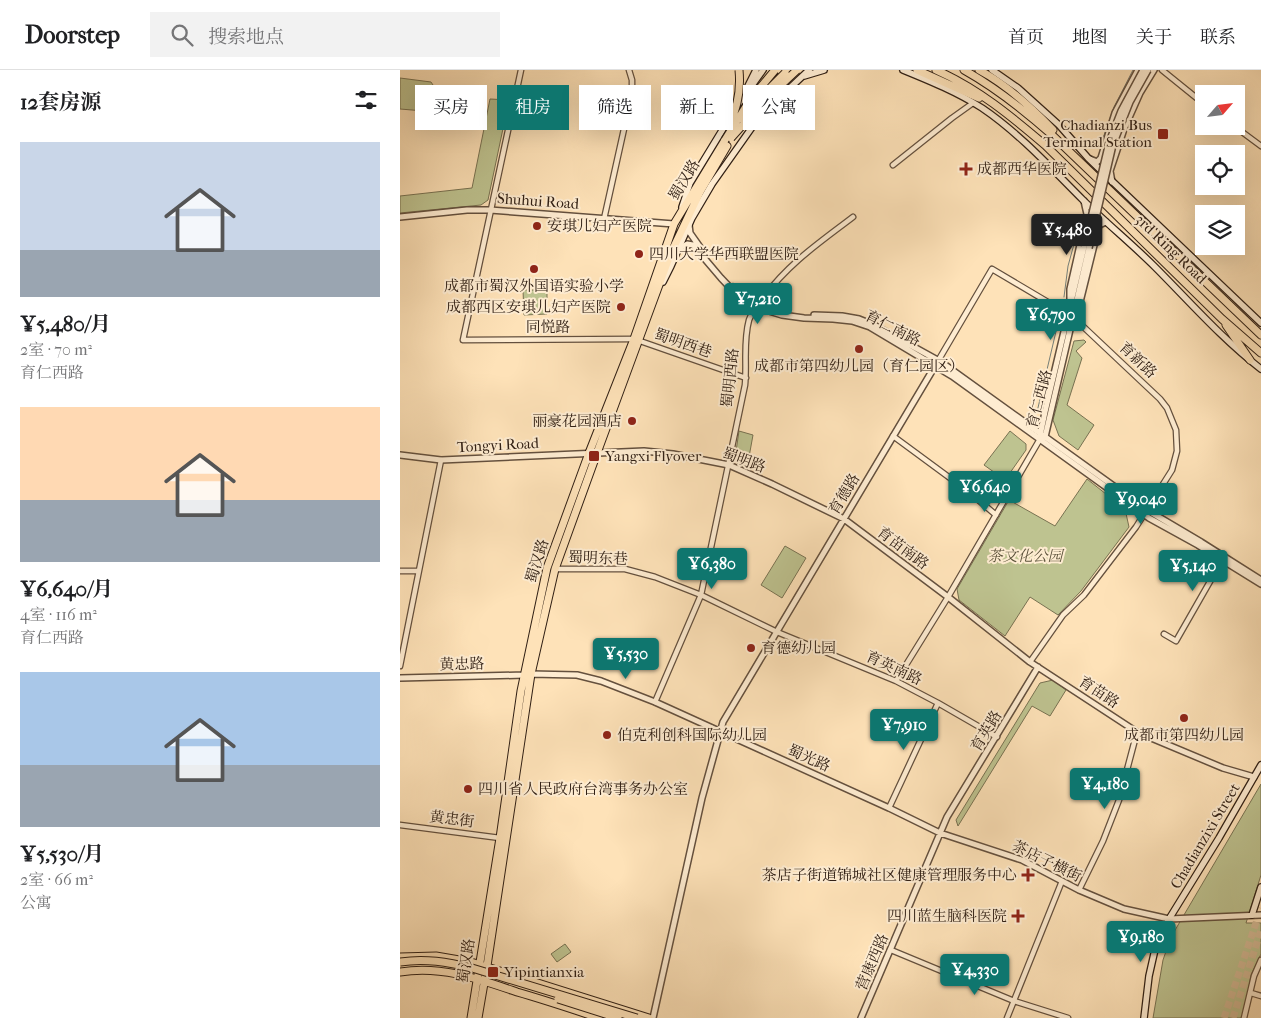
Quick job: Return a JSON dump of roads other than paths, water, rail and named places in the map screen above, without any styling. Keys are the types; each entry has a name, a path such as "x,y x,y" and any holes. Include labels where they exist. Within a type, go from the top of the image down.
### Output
{"main road":[{"path":"726,141 738,103 740,92 739,70"},
{"path":"726,141 750,100 775,70"},
{"path":"726,141 754,103 788,70"},
{"path":"726,141 797,70"},
{"path":"793,85 809,70"},
{"path":"804,76 824,70"},
{"path":"903,70 934,82 973,103 1007,127 1106,222 1136,248 1232,345 1261,369"},
{"path":"917,70 996,105"},
{"name":"3rd Ring Road","path":"936,70 970,88 996,105 1045,145 1222,319 1261,353"},
{"name":"3rd Ring Road","path":"964,70 987,83 1024,110 1261,335"},
{"path":"979,70 990,72 1018,88 1060,124 1088,158 1112,182 1261,323"},
{"path":"676,221 690,184 760,71 773,73 783,85"},
{"path":"990,72 1032,108 1055,133 1064,147"},
{"path":"657,292 689,225 712,184 750,130"},
{"name":"蜀汉路","path":"637,340 676,221 714,157 726,141"},
{"name":"蜀汉路","path":"478,1018 528,675 548,568 670,255 726,141"},
{"path":"1234,310 1261,330"},
{"path":"1222,319 1250,360"},
{"name":"蜀汉路","path":"471,1018 500,838 520,690 528,675 555,569 593,453"},
{"name":"Chadianzixi Street","path":"1144,1018 1149,976 1156,945 1261,766"},
{"path":"1252,915 1261,887"},
{"path":"400,957 436,956 479,964 651,1018"},
{"path":"400,962 424,960 465,966 637,1018"},
{"path":"400,966 418,964 467,970 618,1018"},
{"path":"400,972 411,970 444,971 484,981 599,1018"}],"street":[{"path":"490,210 521,70"},
{"path":"604,219 632,93 632,80 629,70"},
{"path":"1088,158 1097,162 1101,158 1115,113 1138,70"},
{"path":"1087,248 1109,142 1121,112 1143,70"},
{"path":"1087,248 1113,144 1130,102 1148,70"},
{"path":"1112,182 1110,171 1124,129 1140,93 1154,70"},
{"path":"1162,70 1195,97"},
{"path":"893,165 973,103"},
{"path":"1245,134 1261,146"},
{"path":"1072,308 1070,289 1087,214 1084,201"},
{"name":"Shuhui Road","path":"400,217 467,210 490,210 604,219 676,221"},
{"name":"同悦路","path":"490,210 463,340 637,340"},
{"name":"蜀明西路","path":"655,702 701,595 746,378 745,351 748,322 751,314 777,280 797,260 853,216"},
{"path":"1072,308 1080,302 1082,296 1099,225 1106,222"},
{"path":"689,225 693,238 721,274 741,295 758,306"},
{"name":"育仁南路","path":"678,249 687,244 693,244 739,297 758,306 782,315 842,320 870,327 937,363 1145,512 1224,558"},
{"name":"育仁西路","path":"896,681 1042,437 1087,248"},
{"name":"育新路","path":"992,269 1070,316 1160,399 1173,419 1177,439 1175,462 1145,512"},
{"name":"育德路","path":"651,1018 702,798 723,722 992,269"},
{"name":"蜀明西巷","path":"637,340 746,378"},
{"path":"893,436 969,492 996,515"},
{"name":"蜀明路","path":"593,453 644,451 673,454 729,466 772,484 844,519"},
{"name":"Tongyi Road","path":"400,455 441,460 593,453"},
{"path":"400,666 441,460"},
{"path":"1030,662 1063,615 1084,595 1145,512"},
{"name":"育苗南路","path":"844,519 948,597"},
{"path":"1224,558 1261,580"},
{"path":"1224,558 1261,584"},
{"path":"1164,634 1176,641 1224,558"},
{"name":"蜀明东巷","path":"555,569 625,569 655,577 701,595 777,632"},
{"path":"400,571 418,571"},
{"name":"育苗路","path":"948,597 1030,662 1137,732 1223,768 1254,777"},
{"name":"育英南路","path":"777,632 896,681 997,738"},
{"name":"育英路","path":"940,833 947,817 997,738 1038,667"},
{"name":"黄忠路","path":"400,678 577,675 601,681 655,702"},
{"name":"蜀光路","path":"655,702 889,808"},
{"path":"889,808 938,703"},
{"path":"1079,890 1103,841 1119,800 1137,732"},
{"name":"茶店子横街","path":"889,808 940,833 1022,860 1079,890 1124,909 1170,919 1261,915"},
{"name":"黄忠街","path":"400,825 500,838"},
{"name":"营康西路","path":"861,1018 940,833"},
{"path":"1007,1018 1062,881"},
{"path":"891,950 1014,1001 1068,1018"},
{"path":"1244,1018 1254,976 1261,960"},
{"path":"1251,993 1261,996"}],"waterway":[{"path":"1102,141 1114,107 1133,70"},
{"path":"1064,297 1068,266 1079,226"},
{"path":"1037,412 1058,323"}],"tunnel":[{"path":"1224,1018 1261,908"},
{"path":"1233,1018 1261,930"}],"place":[{"name":"Chadianzi Bus Terminal Station","path":"1163,134"},
{"name":"成都西华医院","path":"966,169"},
{"name":"安琪儿妇产医院","path":"537,226"},
{"name":"四川大学华西联盟医院","path":"639,254"},
{"name":"成都市蜀汉外国语实验小学","path":"534,269"},
{"name":"成都西区安琪儿妇产医院","path":"621,307"},
{"name":"成都市第四幼儿园（育仁园区）","path":"859,349"},
{"name":"丽豪花园酒店","path":"632,421"},
{"name":"Yangxi Flyover","path":"594,456"},
{"name":"育德幼儿园","path":"751,648"},
{"name":"成都市第四幼儿园","path":"1184,718"},
{"name":"伯克利创科国际幼儿园","path":"607,735"},
{"name":"四川省人民政府台湾事务办公室","path":"468,789"},
{"name":"茶店子街道锦城社区健康管理服务中心","path":"1028,875"},
{"name":"四川蓝生脑科医院","path":"1018,916"},
{"name":"Yipintianxia","path":"493,972"}],"park label":[{"name":"茶文化公园","path":"1025,556"}]}
